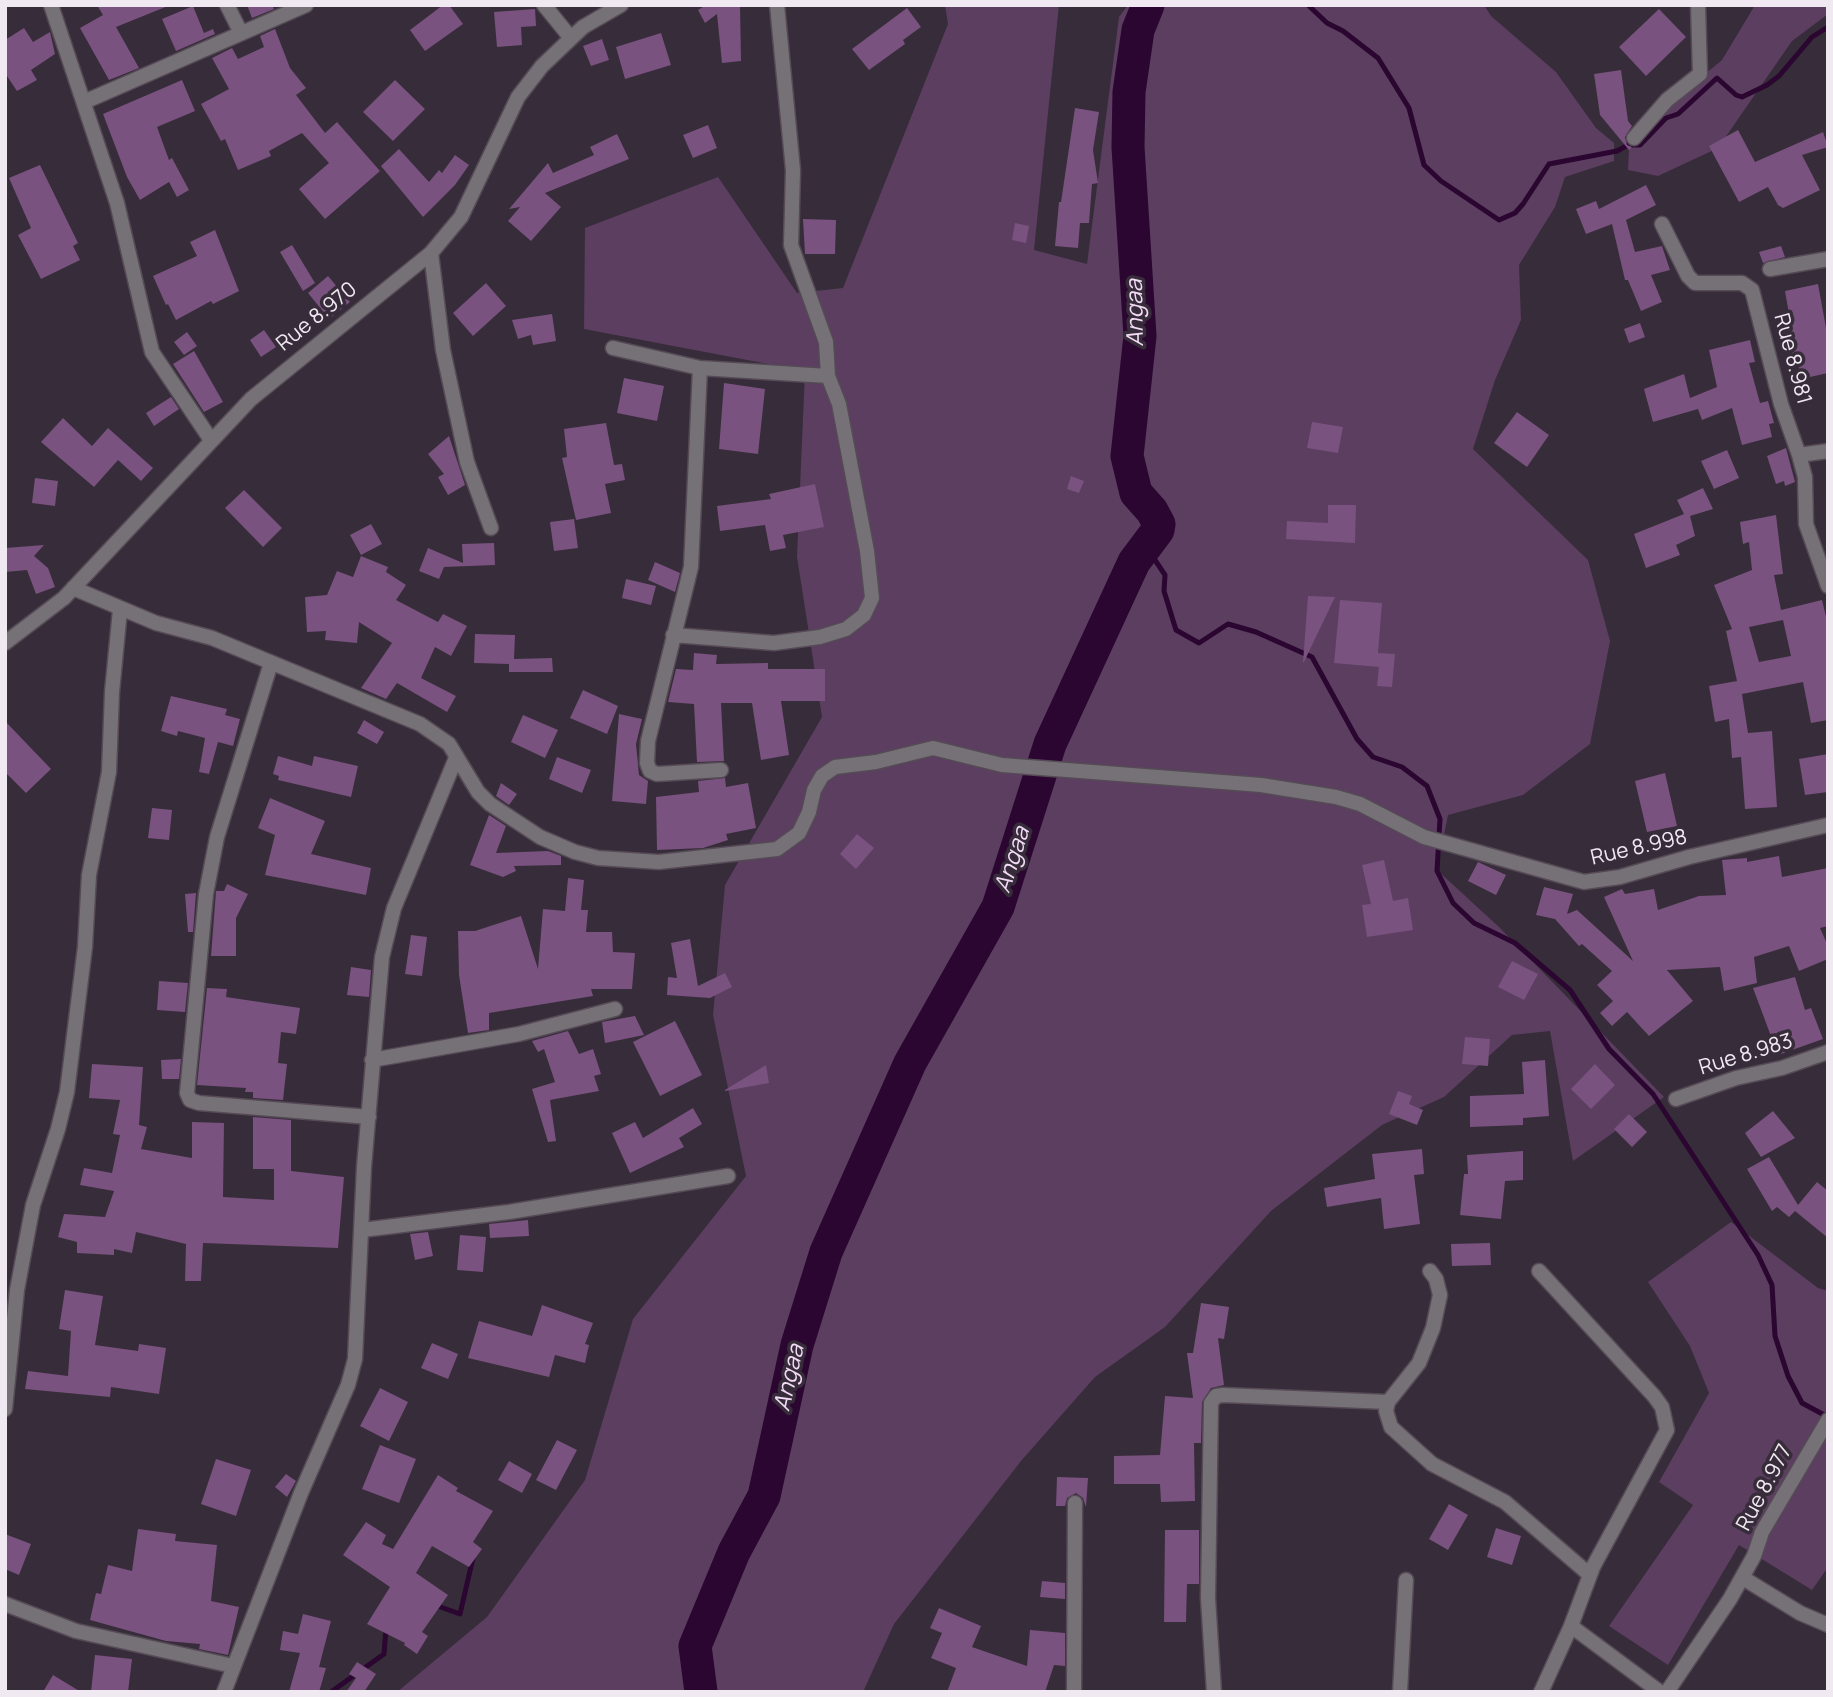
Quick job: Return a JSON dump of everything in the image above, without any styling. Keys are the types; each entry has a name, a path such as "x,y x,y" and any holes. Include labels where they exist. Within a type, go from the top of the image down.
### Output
{"street":[{"path":"51,5 117,203 152,352 211,440"},
{"path":"227,5 241,33"},
{"path":"83,102 306,5"},
{"path":"544,5 570,37"},
{"name":"Rue 8.970","path":"5,643 51,610 211,440 273,380 431,253 461,217 518,97 542,66 570,37 602,14 621,5"},
{"path":"673,635 774,643 820,637 846,629 864,615 872,598 867,551 839,404 828,376 826,342 791,245 793,170 777,5"},
{"path":"1634,138 1667,100 1700,74 1698,5"},
{"name":"Rue 8.981","path":"1662,224 1688,276 1695,284 1742,283 1754,295 1782,404 1805,478 1806,524 1828,586"},
{"path":"431,253 441,338 467,462 491,528"},
{"path":"1770,269 1828,259"},
{"path":"613,348 700,368 828,376"},
{"path":"700,368 691,567 648,741 647,763 650,771 657,774 721,770"},
{"path":"1799,455 1828,451"},
{"name":"Rue 8.998","path":"73,588 120,610 212,638 420,724 449,744 478,792 540,837 575,852 617,860 659,862 777,849 799,833 809,812 814,790 822,776 835,767 876,762 933,748 1002,765 1261,785 1336,797 1360,804 1424,837 1563,877 1598,882 1828,825"},
{"path":"5,1409 17,1290 33,1205 67,1092 85,947 89,874 109,772 112,692 120,610"},
{"path":"271,663 217,837 206,894 187,1093 190,1100 199,1103 369,1117"},
{"path":"224,1692 301,1493 348,1385 357,1343 372,1060 382,957 394,908 456,758"},
{"path":"372,1060 519,1034 615,1009"},
{"name":"Rue 8.983","path":"1676,1099 1736,1078 1782,1068 1828,1052"},
{"path":"362,1230 509,1212 728,1176"},
{"path":"1430,1271 1436,1279 1440,1295 1433,1328 1419,1363 1388,1402 1386,1411 1391,1427 1420,1455 1505,1502 1590,1575"},
{"path":"1539,1271 1654,1396 1666,1418 1667,1430 1590,1575 1572,1626 1541,1692"},
{"path":"1214,1692 1208,1598 1211,1403 1216,1396 1223,1395 1388,1402"},
{"name":"Rue 8.977","path":"1667,1692 1711,1632 1743,1578 1762,1532 1828,1420"},
{"path":"1074,1692 1075,1503"},
{"path":"1743,1578 1800,1613 1828,1625"},
{"path":"1400,1692 1406,1580"},
{"path":"5,1604 76,1631 233,1666"},
{"path":"1572,1626 1660,1692"}],"shaded area":[{"path":"945,5 1059,5 1034,250 1087,264 1119,17 1128,5 1484,5 1491,16 1556,72 1596,128 1614,143 1614,161 1565,177 1555,207 1519,265 1521,320 1495,380 1473,449 1588,560 1610,641 1590,744 1523,795 1448,815 1437,870 1499,927 1664,1097 1573,1161 1550,1031 1512,1035 1444,1097 1382,1125 1271,1211 1165,1327 1095,1377 1021,1461 894,1624 863,1692 397,1692 487,1617 585,1480 633,1319 746,1176 713,1015 725,885 822,717 797,557 805,371 584,329 585,228 718,177 797,293 843,288 948,24"},
{"path":"1755,5 1828,5 1828,14 1792,41 1718,148 1658,176 1628,170 1629,149 1657,114 1722,60"},
{"path":"1731,1222 1818,1288 1828,1291 1828,1567 1812,1590 1739,1545 1668,1665 1609,1626 1693,1505 1659,1482 1709,1393 1690,1346 1648,1282"}],"building":[{"path":"97,5 168,6 116,27 139,68 109,80 80,28 103,15"},
{"path":"247,5 272,5 274,9 252,18"},
{"path":"443,5 449,5 463,24 425,51 410,30"},
{"path":"706,5 740,5 741,61 722,63 717,14 705,23 698,10"},
{"path":"193,6 204,33 213,29 215,34 176,51 162,19"},
{"path":"907,8 921,27 903,40 905,44 869,70 852,49"},
{"path":"535,9 536,26 521,27 522,45 497,47 494,12"},
{"path":"1659,9 1686,37 1646,76 1619,47"},
{"path":"24,28 33,42 50,32 55,54 31,70 37,80 17,91 5,73 5,40"},
{"path":"275,29 290,68 306,88 296,95 325,133 337,122 380,171 325,219 299,189 329,163 302,133 269,151 271,156 238,170 225,139 221,141 201,104 229,89 212,58 232,48 238,59 264,47 260,36"},
{"path":"661,33 671,65 625,79 616,47"},
{"path":"602,39 609,60 591,66 583,46"},
{"path":"1621,70 1628,121 1632,126 1625,137 1627,145 1632,147 1629,150 1600,115 1594,74"},
{"path":"182,80 195,111 157,127 169,160 172,158 189,190 177,197 169,182 140,200 127,177 103,114"},
{"path":"395,80 425,109 393,141 363,112"},
{"path":"1075,108 1099,112 1093,150 1098,183 1092,184 1089,223 1080,223 1078,248 1055,246 1059,202"},
{"path":"708,125 717,148 693,158 683,135"},
{"path":"1738,130 1755,162 1823,132 1828,147 1802,155 1820,190 1783,208 1778,205 1768,187 1739,202 1709,146"},
{"path":"617,134 629,159 545,193 561,207 531,241 508,221 520,207 509,209 548,163 553,173 594,155 590,147"},
{"path":"399,149 429,182 439,170 442,173 455,155 469,165 455,185 423,217 381,166"},
{"path":"40,165 78,243 73,246 80,260 41,279 18,235 31,228 9,178"},
{"path":"1646,185 1656,205 1626,220 1635,252 1662,246 1670,270 1651,275 1662,302 1641,311 1628,280 1625,280 1612,224 1586,234 1576,209 1596,201 1599,209"},
{"path":"803,219 836,220 835,254 805,254"},
{"path":"1015,223 1029,226 1026,243 1012,240"},
{"path":"215,230 239,291 213,304 211,301 176,320 153,276 197,256 190,242"},
{"path":"292,245 315,283 303,291 280,252"},
{"path":"1781,246 1785,257 1763,263 1759,252"},
{"path":"328,276 350,302 329,319 308,293"},
{"path":"486,283 506,306 473,336 453,313"},
{"path":"1818,284 1828,339 1828,373 1801,379 1797,358 1791,359 1784,315 1789,314 1785,291"},
{"path":"552,314 556,341 533,345 531,335 518,339 512,320"},
{"path":"1640,323 1645,337 1629,343 1624,329"},
{"path":"264,330 276,347 261,357 250,340"},
{"path":"187,332 197,346 184,355 174,342"},
{"path":"1750,340 1755,362 1749,363 1760,403 1768,401 1774,423 1769,424 1772,437 1742,445 1732,408 1702,420 1698,409 1653,422 1644,389 1684,374 1690,398 1717,387 1709,350"},
{"path":"194,351 223,402 204,412 173,364"},
{"path":"624,378 664,386 657,421 617,413"},
{"path":"724,383 765,389 758,454 719,449"},
{"path":"171,397 179,409 154,426 146,413"},
{"path":"1517,412 1549,435 1527,467 1494,443"},
{"path":"63,418 92,446 108,428 153,468 141,481 118,460 94,487 41,442"},
{"path":"1312,422 1343,427 1338,453 1307,448"},
{"path":"606,423 614,465 622,464 625,480 605,484 611,513 576,520 562,458 567,457 564,429"},
{"path":"449,436 465,485 448,495 438,477 444,474 428,454"},
{"path":"1786,448 1795,482 1785,486 1784,481 1776,484 1767,456"},
{"path":"1727,450 1739,478 1714,489 1701,461"},
{"path":"1071,476 1084,481 1079,493 1067,489"},
{"path":"35,478 58,481 55,506 32,503"},
{"path":"815,484 824,527 783,535 786,548 770,551 765,525 720,531 717,506 771,499 769,494"},
{"path":"1703,488 1713,509 1690,516 1695,536 1676,545 1680,555 1646,568 1634,534 1684,514 1677,500"},
{"path":"244,490 282,528 263,547 225,508"},
{"path":"1328,505 1356,505 1355,543 1286,539 1287,521 1328,523"},
{"path":"1776,515 1783,574 1774,575 1781,610 1822,600 1828,625 1828,720 1811,723 1803,682 1742,694 1748,733 1772,731 1777,807 1745,809 1741,757 1732,758 1729,719 1715,722 1709,686 1737,681 1726,631 1732,629 1714,585 1752,570 1749,542 1743,544 1740,522","holes":["1783,620 1791,656 1759,662 1749,627"]},
{"path":"574,519 578,548 554,551 550,522"},
{"path":"371,524 382,544 361,555 350,535"},
{"path":"494,543 495,565 444,567 439,579 419,571 428,548 463,563 462,544"},
{"path":"44,545 34,556 48,568 55,587 36,594 27,570 5,572 5,548"},
{"path":"361,556 388,567 386,572 406,585 396,600 438,622 443,614 467,626 451,656 435,647 421,678 456,696 447,712 397,683 386,699 361,688 392,643 359,622 357,643 325,640 326,631 307,632 305,597 327,595 337,571 353,577"},
{"path":"655,562 680,573 675,592 648,580"},
{"path":"626,579 656,586 651,605 622,598"},
{"path":"1308,596 1335,597 1303,662"},
{"path":"1340,600 1382,603 1378,653 1395,654 1392,687 1377,686 1379,667 1334,663"},
{"path":"475,634 515,635 514,659 552,658 553,672 509,672 509,664 474,663"},
{"path":"694,653 717,655 716,664 768,663 768,669 825,669 825,701 781,701 789,755 761,760 752,703 721,703 724,761 697,762 694,704 668,702 676,669 693,670"},
{"path":"583,690 618,706 607,734 570,718"},
{"path":"171,696 227,709 225,715 240,719 233,746 218,742 209,774 199,772 205,738 178,731 177,736 161,731"},
{"path":"619,714 642,719 636,744 639,775 648,781 646,804 612,801"},
{"path":"523,715 558,730 545,758 511,742"},
{"path":"364,720 384,732 377,744 357,733"},
{"path":"5,721 51,769 26,793 5,772"},
{"path":"1828,754 1828,792 1805,795 1799,759"},
{"path":"278,756 312,766 314,756 358,766 351,797 278,780 279,776 273,774"},
{"path":"557,757 591,770 582,793 549,779"},
{"path":"1665,773 1677,826 1647,832 1635,781"},
{"path":"725,778 726,787 748,783 756,828 726,834 728,840 703,848 657,850 656,797 699,792 698,781"},
{"path":"501,783 517,794 509,805 496,796"},
{"path":"270,798 325,821 311,854 371,868 366,895 265,875 275,835 258,828"},
{"path":"152,808 172,810 169,840 148,838"},
{"path":"489,815 506,826 496,853 548,851 561,856 561,865 514,866 516,871 503,877 470,865"},
{"path":"857,834 874,848 856,869 840,854"},
{"path":"1779,856 1782,877 1828,868 1828,926 1820,928 1828,946 1828,959 1799,971 1789,946 1754,957 1757,983 1724,991 1720,967 1667,970 1693,1001 1649,1036 1627,1012 1612,1026 1600,1013 1613,1001 1597,985 1612,971 1582,944 1579,946 1555,919 1536,915 1544,887 1573,894 1567,914 1577,910 1633,961 1604,897 1622,889 1625,894 1654,889 1658,910 1699,896 1726,895 1722,860 1747,858 1747,862"},
{"path":"1384,860 1393,901 1408,898 1413,930 1367,937 1362,905 1371,904 1362,865"},
{"path":"1478,862 1506,875 1496,895 1468,881"},
{"path":"568,878 584,880 581,910 588,910 586,932 612,932 613,952 635,953 632,989 591,989 593,996 489,1013 489,1030 468,1033 459,975 458,931 475,931 521,916 538,969 543,909 565,911"},
{"path":"227,884 248,894 236,918 236,956 211,956 216,891 224,891"},
{"path":"196,893 193,932 188,932 185,894"},
{"path":"411,935 427,937 422,976 405,974"},
{"path":"690,939 698,986 725,973 732,987 710,998 667,995 668,977 677,978 671,943"},
{"path":"1512,961 1538,974 1524,1000 1498,987"},
{"path":"351,967 371,970 369,997 347,995"},
{"path":"1795,977 1805,1010 1811,1008 1823,1039 1778,1055 1753,988"},
{"path":"159,981 188,983 185,1012 157,1010"},
{"path":"207,988 227,989 226,997 300,1008 296,1034 281,1032 278,1063 287,1064 283,1100 253,1098 253,1092 245,1092 246,1088 197,1085"},
{"path":"635,1016 644,1035 605,1043 602,1022"},
{"path":"675,1021 702,1075 660,1096 633,1042"},
{"path":"568,1031 579,1054 593,1049 601,1074 594,1076 599,1091 550,1100 556,1141 548,1142 532,1089 555,1082 544,1049 538,1052 532,1041"},
{"path":"1465,1037 1490,1039 1488,1066 1462,1064"},
{"path":"181,1059 179,1079 162,1079 161,1060"},
{"path":"1545,1060 1549,1116 1523,1118 1523,1125 1470,1127 1470,1096 1524,1094 1522,1062"},
{"path":"92,1064 143,1067 139,1125 147,1127 141,1149 192,1158 192,1122 224,1123 223,1197 274,1200 274,1169 253,1169 253,1117 291,1120 291,1171 344,1177 338,1248 203,1243 201,1281 185,1281 186,1244 136,1232 132,1253 114,1249 114,1255 77,1253 77,1242 58,1237 64,1214 105,1217 114,1191 80,1185 84,1168 112,1173 120,1135 113,1134 120,1100 89,1098"},
{"path":"1595,1064 1615,1085 1591,1109 1571,1089"},
{"path":"766,1065 769,1083 725,1091 725,1090"},
{"path":"1398,1091 1412,1096 1409,1104 1423,1110 1417,1125 1389,1114"},
{"path":"693,1108 702,1124 679,1138 684,1147 630,1173 612,1133 635,1122 643,1138"},
{"path":"1773,1111 1795,1138 1761,1157 1745,1133"},
{"path":"1629,1114 1647,1132 1632,1147 1614,1129"},
{"path":"1422,1149 1424,1174 1414,1175 1420,1224 1384,1229 1381,1198 1327,1207 1324,1188 1375,1179 1372,1154"},
{"path":"1523,1151 1523,1180 1505,1181 1501,1219 1460,1215 1464,1174 1468,1174 1467,1155"},
{"path":"1769,1157 1798,1205 1817,1182 1828,1191 1828,1238 1795,1211 1789,1217 1777,1207 1772,1211 1747,1169"},
{"path":"528,1220 529,1236 490,1238 489,1224"},
{"path":"428,1232 433,1256 415,1260 410,1234"},
{"path":"460,1235 486,1237 483,1272 457,1270"},
{"path":"1490,1243 1491,1265 1452,1266 1451,1244"},
{"path":"65,1290 103,1296 95,1345 138,1351 139,1344 166,1348 159,1394 111,1387 110,1397 25,1389 28,1371 68,1376 71,1331 59,1329"},
{"path":"1201,1303 1229,1307 1224,1339 1218,1338 1224,1385 1211,1388 1202,1402 1201,1443 1194,1443 1195,1501 1161,1502 1160,1484 1114,1484 1114,1456 1160,1455 1165,1396 1193,1398 1187,1353 1193,1353"},
{"path":"542,1305 593,1323 585,1344 589,1345 585,1363 555,1355 549,1377 468,1358 479,1321 532,1336"},
{"path":"432,1343 458,1354 448,1379 421,1368"},
{"path":"380,1388 408,1402 389,1441 360,1426"},
{"path":"557,1440 577,1450 556,1490 536,1480"},
{"path":"380,1445 416,1459 399,1503 362,1489"},
{"path":"216,1459 251,1470 236,1516 201,1504"},
{"path":"509,1461 532,1474 522,1493 498,1480"},
{"path":"286,1474 296,1481 287,1497 275,1487"},
{"path":"438,1475 458,1488 456,1491 493,1511 473,1542 482,1549 469,1567 432,1546 416,1573 448,1595 422,1632 428,1636 417,1654 404,1645 405,1643 367,1624 390,1587 343,1555 366,1522 386,1535 382,1544 393,1549"},
{"path":"1057,1477 1088,1478 1086,1507 1083,1498 1076,1493 1067,1498 1065,1506 1056,1506"},
{"path":"1449,1504 1468,1515 1448,1550 1429,1539"},
{"path":"1496,1528 1521,1536 1512,1565 1487,1557"},
{"path":"138,1529 176,1534 175,1541 217,1545 211,1601 239,1607 228,1655 199,1649 200,1644 166,1641 90,1620 96,1593 101,1594 108,1565 132,1571"},
{"path":"1165,1530 1199,1530 1199,1584 1187,1584 1186,1622 1164,1622"},
{"path":"5,1534 31,1544 19,1575 5,1569"},
{"path":"1042,1581 1065,1583 1065,1599 1040,1597"},
{"path":"939,1608 981,1626 972,1647 1027,1666 1030,1630 1065,1633 1065,1666 1054,1665 1045,1692 947,1692 956,1668 931,1658 942,1633 930,1628"},
{"path":"303,1614 331,1621 319,1667 326,1668 319,1692 289,1692 300,1653 280,1650 283,1631 298,1634"},
{"path":"95,1655 132,1659 128,1692 91,1692"},
{"path":"357,1662 376,1674 364,1692 346,1692 356,1678 349,1674"},
{"path":"53,1675 81,1692 43,1692"}],"waterway":[{"name":"Angaa","path":"701,1692 695,1646 734,1552 764,1496 797,1345 826,1252 910,1063 998,907 1050,744 1134,562 1158,530 1159,524 1152,511 1136,493 1127,456 1140,336 1128,147 1129,92 1138,30 1148,5"},
{"path":"1308,5 1327,23 1343,31 1378,58 1409,108 1424,165 1441,181 1499,220 1515,213 1549,164 1617,151 1628,145 1640,145 1666,118 1678,114 1717,78 1742,97 1767,85 1779,76 1812,37 1828,27"},
{"path":"1147,548 1165,575 1164,591 1176,630 1199,643 1228,624 1256,632 1312,657 1357,739 1373,757 1402,767 1427,786 1440,819 1437,871 1453,903 1474,923 1515,943 1570,990 1609,1049 1653,1094 1758,1255 1772,1285 1775,1336 1788,1376 1802,1403 1828,1417"},
{"path":"435,1605 460,1614 473,1558"},
{"path":"331,1692 384,1654 386,1628"}]}
